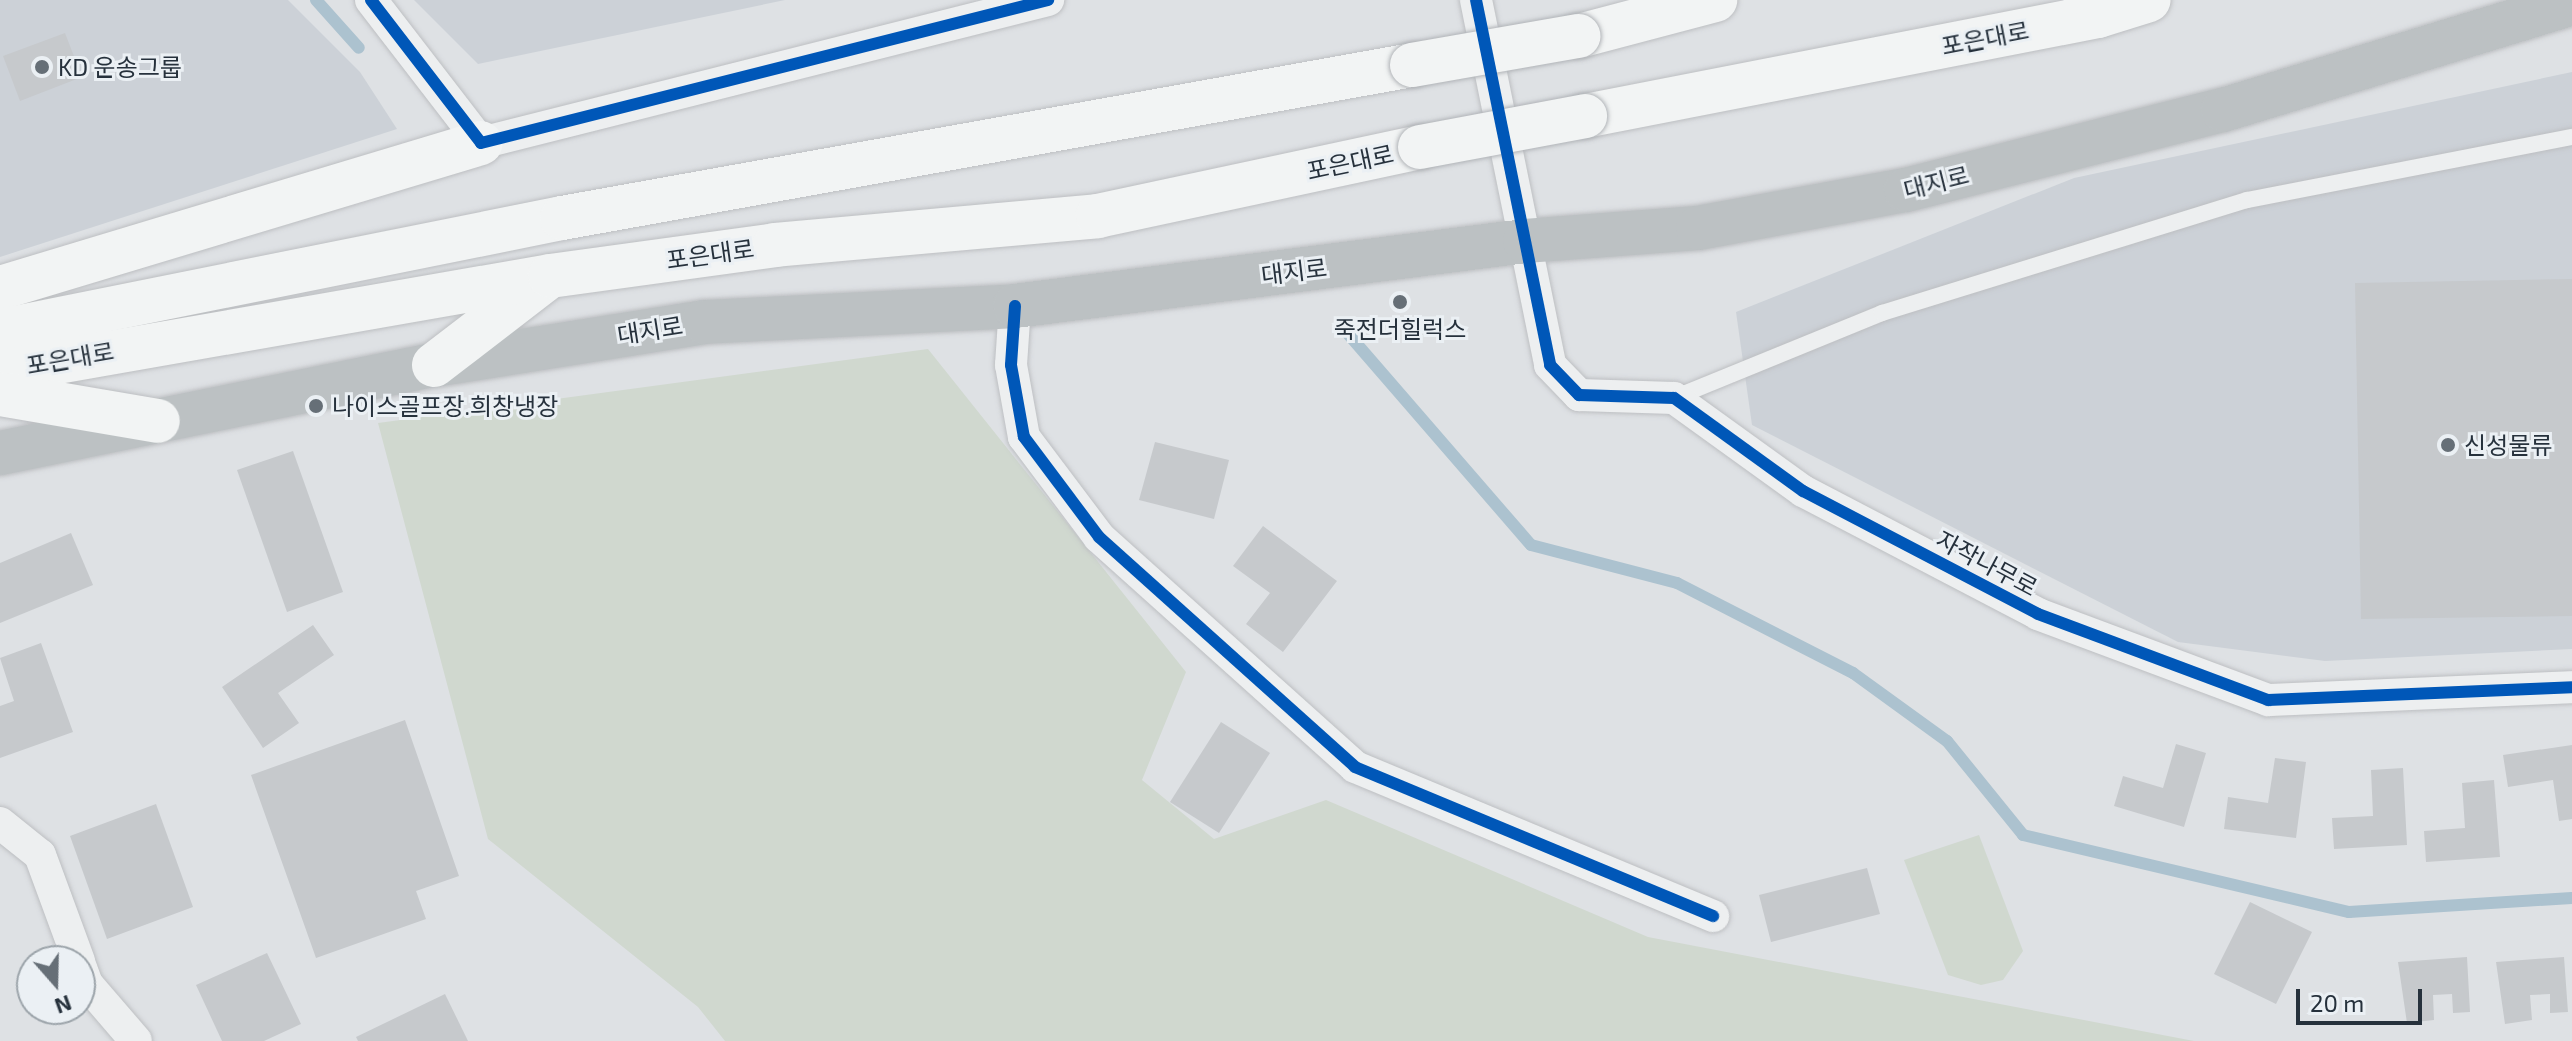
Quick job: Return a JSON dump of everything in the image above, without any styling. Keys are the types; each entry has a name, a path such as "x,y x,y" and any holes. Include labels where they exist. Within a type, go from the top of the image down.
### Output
{"highway":[{"name":"포은대로","path":"0,331 562,218 1579,36 1715,0"},
{"name":"포은대로","path":"0,372 550,276 775,245 1098,216 1420,147 2098,16 2149,0"},
{"path":"0,288 481,143"},
{"path":"434,365 550,276"},
{"path":"0,394 158,421"}],"main road":[{"name":"대지로","path":"0,453 434,365 704,322 1015,306 1525,241 1698,228 1906,190 2223,110 2572,3"}],"street":[{"path":"371,0 481,143 1048,0"},
{"path":"1476,0 1550,365 1579,395 1674,398"},
{"path":"1015,306 1011,365 1024,437 1099,537 1355,767 1713,916"},
{"name":"자작나무로","path":"1674,398 1803,491 2038,614 2268,700 2572,687"},
{"path":"0,823 40,855 72,945"},
{"path":"96,994 136,1041"}],"lane":[{"path":"1674,398 1882,313 2247,200 2572,137"}],"shaded area":[{"path":"0,0 288,0 360,72 397,129 0,257"},
{"path":"414,0 785,0 478,64"},
{"path":"2572,72 2572,649 2325,661 2178,642 1752,425 1736,312 2074,178"},
{"path":"928,349 1186,672 1142,780 1214,839 1326,800 1648,937 2194,1041 725,1041 698,1007 488,839 378,423"},
{"path":"1979,835 2023,951 2003,980 1981,985 1948,975 1904,860"}],"building":[{"name":"KD 운송그룹","path":"65,33 82,77 20,101 3,56"},
{"path":"2572,279 2572,616 2361,619 2355,283"},
{"path":"1155,442 1229,460 1214,519 1139,500"},
{"path":"293,451 343,592 287,612 237,470"},
{"path":"1263,526 1337,581 1283,652 1246,624 1270,593 1233,566"},
{"path":"71,533 93,585 0,623 0,563"},
{"path":"313,625 334,655 278,693 299,723 263,748 222,687"},
{"path":"41,643 73,732 0,758 0,706 14,701 0,658"},
{"path":"405,720 459,876 416,891 426,919 316,958 251,775"},
{"path":"1221,722 1270,753 1219,833 1170,802"},
{"path":"2176,744 2206,753 2184,827 2114,806 2123,776 2163,788"},
{"path":"2572,745 2572,819 2559,821 2553,780 2508,787 2503,755"},
{"path":"2275,758 2306,762 2296,838 2224,829 2228,797 2268,803"},
{"path":"2403,768 2407,845 2334,849 2332,818 2373,816 2371,770"},
{"path":"2494,780 2500,857 2426,862 2424,831 2465,828 2462,783"},
{"path":"156,804 193,907 107,939 70,836"},
{"path":"1867,868 1880,914 1771,942 1759,895"},
{"path":"2250,902 2312,932 2276,1004 2214,974"},
{"path":"267,953 301,1024 264,1041 222,1041 196,985"},
{"path":"2467,957 2470,1012 2453,1013 2452,994 2433,995 2434,1020 2407,1023 2398,962"},
{"path":"2564,957 2568,1012 2550,1013 2550,994 2530,995 2532,1020 2505,1024 2496,962"},
{"path":"445,994 468,1041 358,1041 356,1037"}],"waterway":[{"path":"316,0 359,48"},
{"path":"1343,328 1531,545 1677,583 1853,673 1947,741 2023,835 2349,912 2572,898"}],"cycle path":[{"path":"371,0 481,143 1048,0"},
{"path":"1476,0 1550,365 1579,395 1674,398 1803,491 2038,614 2268,700 2572,687"},
{"path":"1015,306 1011,365 1024,437 1099,537 1355,767 1713,916"}],"place":[{"name":"KD 운송그룹","path":"42,67"},
{"name":"죽전더힐럭스","path":"1400,302"},
{"name":"나이스골프장.희창냉장","path":"316,406"},
{"name":"신성물류","path":"2448,445"}]}
